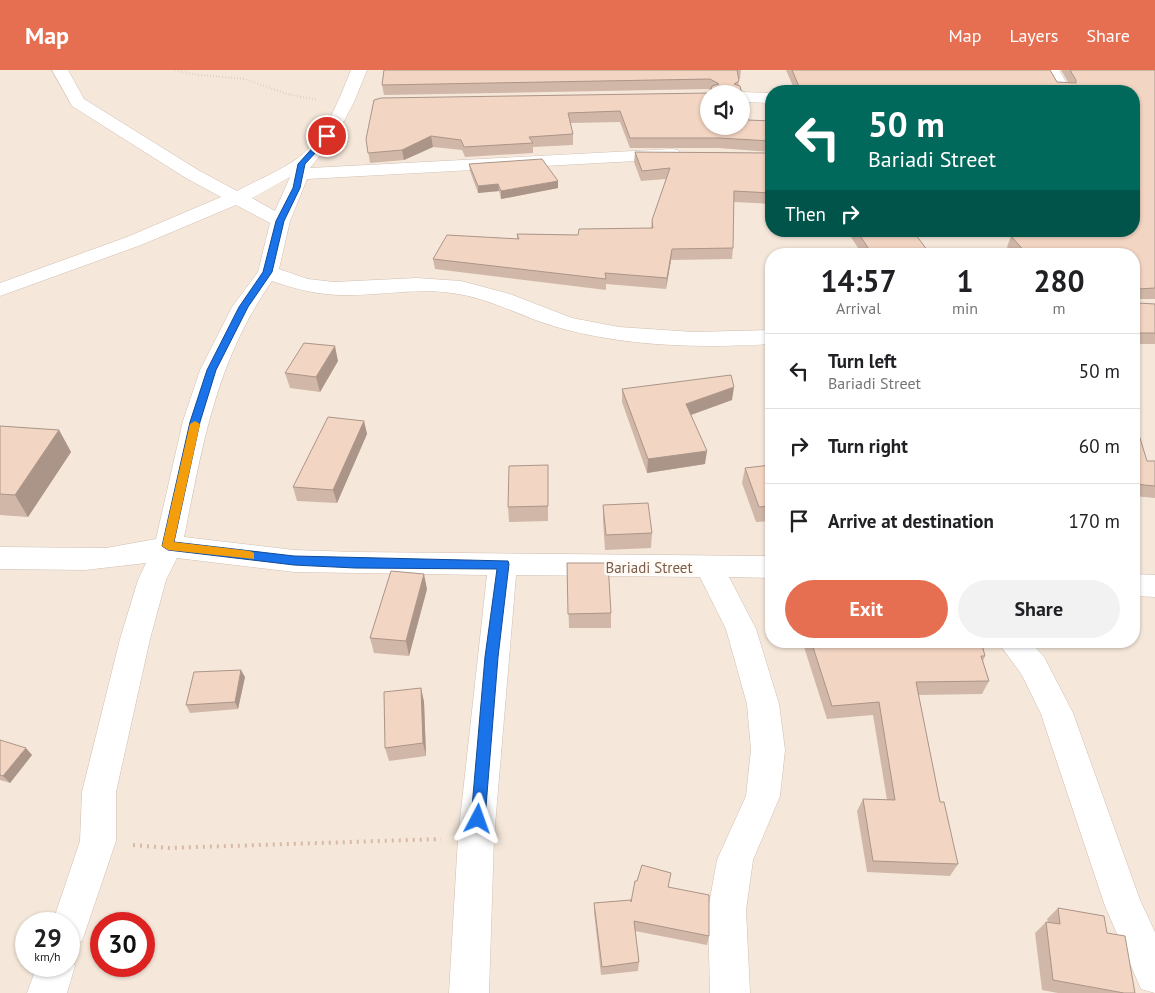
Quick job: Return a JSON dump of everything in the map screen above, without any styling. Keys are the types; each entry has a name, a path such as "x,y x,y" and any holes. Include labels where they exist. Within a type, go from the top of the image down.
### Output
{"street":[{"path":"60,70 78,102 176,165 280,221"},
{"path":"74,912 98,841 99,792 134,639 152,580 168,546 193,431 212,370 244,307 268,272 280,221 293,198 301,168 356,102 360,70"},
{"path":"1052,70 1060,85"},
{"path":"750,97 765,98"},
{"path":"0,290 134,241 216,205 236,199 301,168 413,170 510,161 692,154"},
{"path":"268,272 298,283 319,287 365,288 412,283 448,285 481,291 566,324 620,335 674,340 765,337"},
{"path":"0,558 107,558 149,553 168,546"},
{"name":"Bariadi Street","path":"168,546 303,561 765,567"},
{"path":"470,993 476,838 492,657 503,564"},
{"path":"709,567 741,629 763,704 768,750 763,796 735,860 728,910 730,993"},
{"path":"1140,585 1155,586"},
{"path":"1018,648 1033,666 1057,712 1124,906 1155,975"},
{"path":"47,993 52,977"}],"path":[{"path":"175,70 192,74 245,79 287,94 313,99 356,102"},
{"path":"98,841 168,848 476,838"}],"shaded area":[{"path":"0,70 1155,70 1155,993 0,993"}],"building":[{"path":"384,70 737,70 739,81 734,84 737,85 716,85 719,84 710,79 382,85"},
{"path":"792,70 1050,70 1057,82 1076,83 1070,70 1155,70 1155,288 1140,289 1140,248 1022,248 1012,237 1140,237 1140,85 798,85"},
{"path":"700,93 700,135 750,135 750,120 765,121 765,141 719,138 630,138 620,111 568,113 573,134 529,137 533,143 464,147 461,140 431,136 402,150 368,153 366,139 374,100 381,98"},
{"path":"635,152 765,153 765,193 734,191 733,248 672,249 667,278 605,273 606,279 433,259 447,235 519,239 517,234 578,235 579,229 653,228 652,220 670,168 642,171"},
{"path":"542,159 558,181 501,191 498,184 478,186 469,164"},
{"path":"861,237 917,237 926,248 868,248"},
{"path":"1140,303 1155,304 1155,333 1140,333"},
{"path":"304,343 335,346 316,377 285,373"},
{"path":"731,375 734,387 686,404 707,451 648,459 622,389"},
{"path":"328,417 364,421 333,490 293,487"},
{"path":"0,426 59,430 15,495 0,494"},
{"path":"1140,438 1147,461 1155,461 1155,486 1140,485"},
{"path":"548,465 548,506 508,507 509,466"},
{"path":"765,466 765,506 759,507 745,468"},
{"path":"648,503 652,533 606,535 603,505"},
{"path":"567,563 608,563 611,613 568,614"},
{"path":"391,571 424,574 406,641 370,638"},
{"path":"813,648 983,648 985,656 981,656 989,681 916,682 940,802 944,802 958,864 873,861 863,799 895,800 879,702 832,706"},
{"path":"241,670 235,702 186,705 194,672"},
{"path":"421,688 423,743 385,748 384,692"},
{"path":"0,740 26,748 3,776 0,775"},
{"path":"642,865 671,873 668,887 709,895 709,936 634,921 639,962 602,967 594,903 631,900 631,902 635,881 637,881"},
{"path":"1058,908 1104,916 1107,933 1125,936 1135,993 1124,993 1053,980 1046,922 1060,924"}],"slow traffic":[{"path":"195,424 179,488 168,546 250,556"}],"route":[{"path":"327,136 314,148 302,164 293,198 280,221 268,272 244,307 212,370 195,422 179,488 168,546 238,555 355,564 503,564 492,657 478,819"}]}
